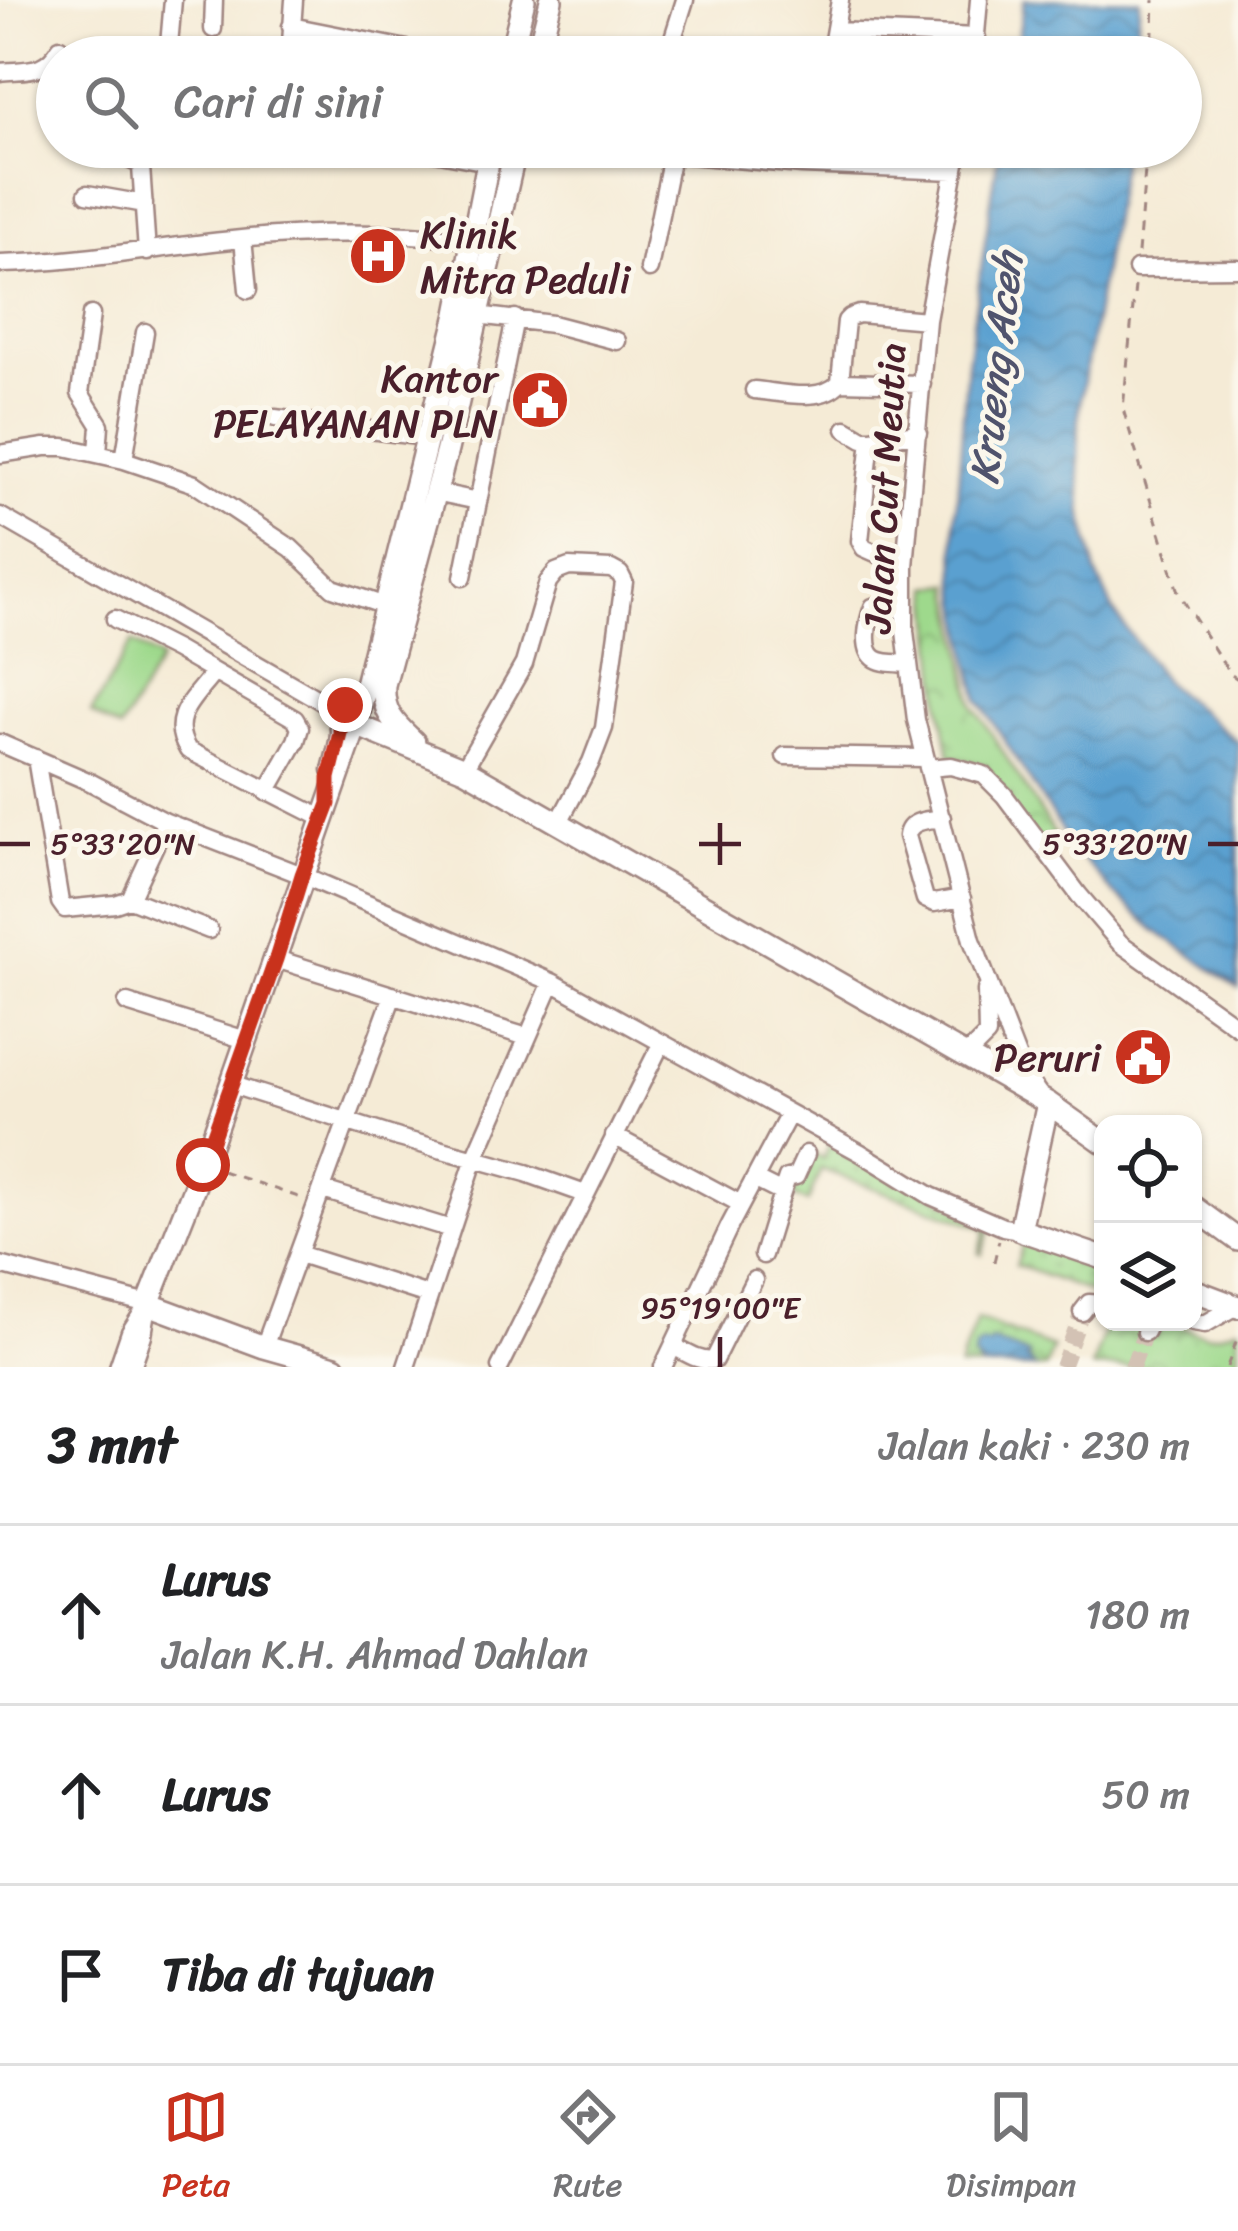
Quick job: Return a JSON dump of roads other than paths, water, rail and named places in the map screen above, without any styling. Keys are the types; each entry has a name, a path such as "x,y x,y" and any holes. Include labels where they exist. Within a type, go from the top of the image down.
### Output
{"main road":[{"path":"515,36 524,0"},
{"path":"542,36 551,0"},
{"path":"428,755 391,720 383,685 435,492 468,315 487,168"},
{"path":"335,1367 148,1304 232,1085 356,725 425,437 468,315 510,168"},
{"path":"356,725 464,769 1045,1101 1094,1136"},
{"path":"1045,1101 1011,1228 1094,1255"},
{"path":"1202,1213 1235,1230"},
{"path":"1202,1293 1237,1306"}],"street":[{"path":"170,36 173,0"},
{"path":"213,29 214,0"},
{"path":"291,36 294,0"},
{"path":"674,36 685,0"},
{"path":"835,36 840,0"},
{"path":"977,36 979,0"},
{"path":"292,26 342,36"},
{"path":"836,32 949,36"},
{"path":"0,72 36,69"},
{"path":"140,168 147,252"},
{"path":"649,269 670,168"},
{"path":"878,168 955,171"},
{"name":"Jalan Cut Meutia","path":"956,168 927,320 905,566 909,664 916,720 972,940 1023,1072 1045,1101"},
{"path":"87,194 144,204"},
{"path":"0,264 147,252 243,238 405,233 474,240"},
{"path":"243,238 248,290"},
{"path":"1137,269 1238,268"},
{"path":"92,315 80,393 98,419 98,453"},
{"path":"468,315 552,324 617,341"},
{"path":"840,382 850,317 927,320"},
{"path":"463,577 514,318"},
{"path":"124,460 146,332"},
{"path":"754,390 816,395 840,382 922,384"},
{"path":"275,418 425,437"},
{"path":"846,429 863,439 918,433"},
{"path":"871,439 860,541 864,548 905,566"},
{"path":"0,454 64,447 124,460 195,484 291,548 333,588 385,606"},
{"path":"435,492 478,501"},
{"path":"0,516 333,708 340,733 327,812 267,792 193,754 178,727 214,672"},
{"path":"464,769 524,664 548,582 569,567 611,569 620,574 624,582 604,728 559,822"},
{"path":"904,603 873,607 868,645 878,660 909,664"},
{"path":"115,619 298,724 296,741 267,792"},
{"path":"333,708 353,700 377,647"},
{"path":"0,743 90,782 166,823 302,875 552,982 931,1196 1011,1228"},
{"path":"785,756 926,763 968,768 984,775 1120,943 1238,1027"},
{"path":"36,758 63,908 76,910 130,899 208,930"},
{"path":"942,818 914,824 907,836 925,899 934,903 962,898"},
{"path":"130,899 166,823"},
{"path":"276,959 527,1037"},
{"path":"961,1055 986,1035 986,971"},
{"path":"406,1367 475,1158 552,982"},
{"path":"265,1347 393,995"},
{"path":"127,1003 247,1040"},
{"path":"500,1367 662,1044"},
{"path":"232,1085 585,1193"},
{"path":"663,1367 789,1114"},
{"path":"614,1136 741,1204"},
{"path":"764,1255 787,1178 796,1176 806,1154"},
{"path":"756,1180 782,1192"},
{"path":"320,1196 452,1229"},
{"path":"299,1254 428,1295"},
{"path":"0,1264 148,1304"},
{"path":"673,1346 691,1362 714,1360 754,1280"},
{"path":"1082,1312 1094,1303"},
{"path":"118,1367 130,1332 148,1304"},
{"path":"132,1367 148,1304"},
{"path":"1202,1324 1237,1306"}],"water":[{"path":"1024,0 1140,0 1137,36 1018,36"},
{"name":"Krueng Aceh","path":"996,168 1120,168 1079,410 1083,514 1096,573 1114,612 1165,682 1238,742 1238,988 1155,930 1113,893 1070,844 979,700 956,579 955,524 967,364"},
{"path":"991,1341 1029,1355 1035,1367 981,1367 975,1349"}],"tunnel":[{"path":"1062,1367 1082,1312"},
{"path":"1132,1367 1145,1332"}],"place":[{"name":"Klinik Mitra Peduli","path":"378,256"},
{"name":"Kantor PELAYANAN PLN","path":"540,400"},
{"name":"Peruri","path":"1143,1057"}]}
